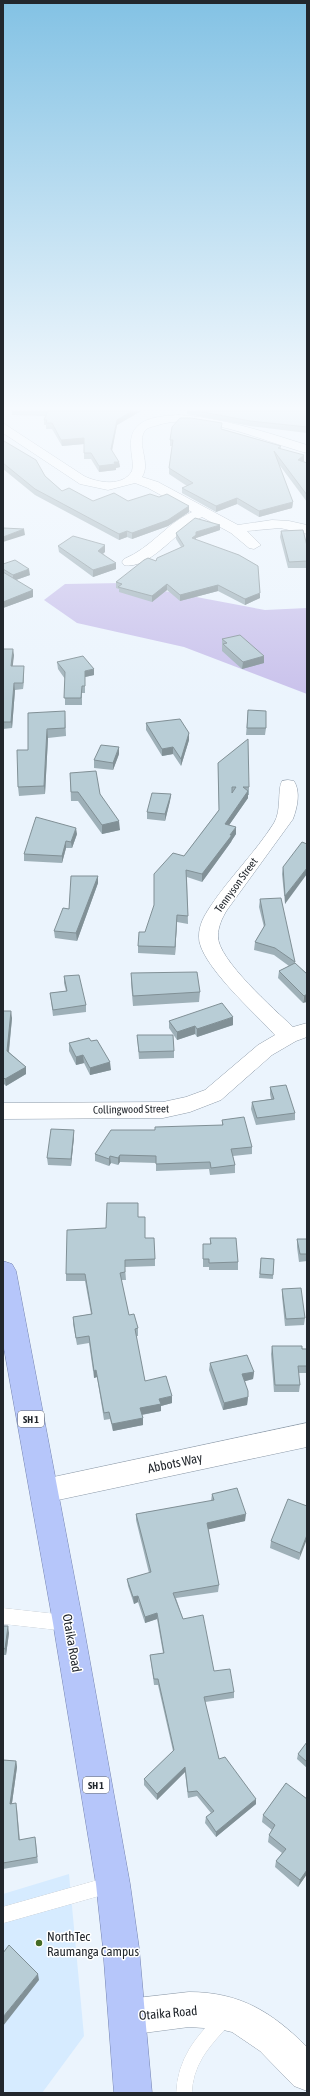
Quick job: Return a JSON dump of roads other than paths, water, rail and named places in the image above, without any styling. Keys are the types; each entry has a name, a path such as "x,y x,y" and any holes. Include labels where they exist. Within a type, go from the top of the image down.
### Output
{"highway":[{"name":"Otaika Road","path":"3,1271 11,1350 44,1491 113,1884 128,2017 134,2093"}],"street":[{"path":"196,509 236,530 249,539 254,545"},
{"path":"129,562 148,554 189,519 202,512"},
{"path":"236,530 251,526 274,524 291,525 307,530"},
{"name":"Tennyson Street","path":"288,785 289,806 282,824 219,907 212,918 208,937 216,959 226,971 298,1033"},
{"name":"Collingwood Street","path":"3,1111 163,1110 178,1108 213,1095 265,1050 298,1033"},
{"name":"Abbots Way","path":"44,1491 307,1435"},
{"name":"Otaika Road","path":"128,2017 188,2009 229,2013 248,2021 274,2040 307,2074"}],"lane":[{"path":"3,1616 68,1624"},
{"path":"3,1915 113,1884"},
{"path":"184,2093 187,2071 196,2049 229,2013"}],"place":[{"name":"NorthTec Raumanga Campus","path":"39,1943"}]}
